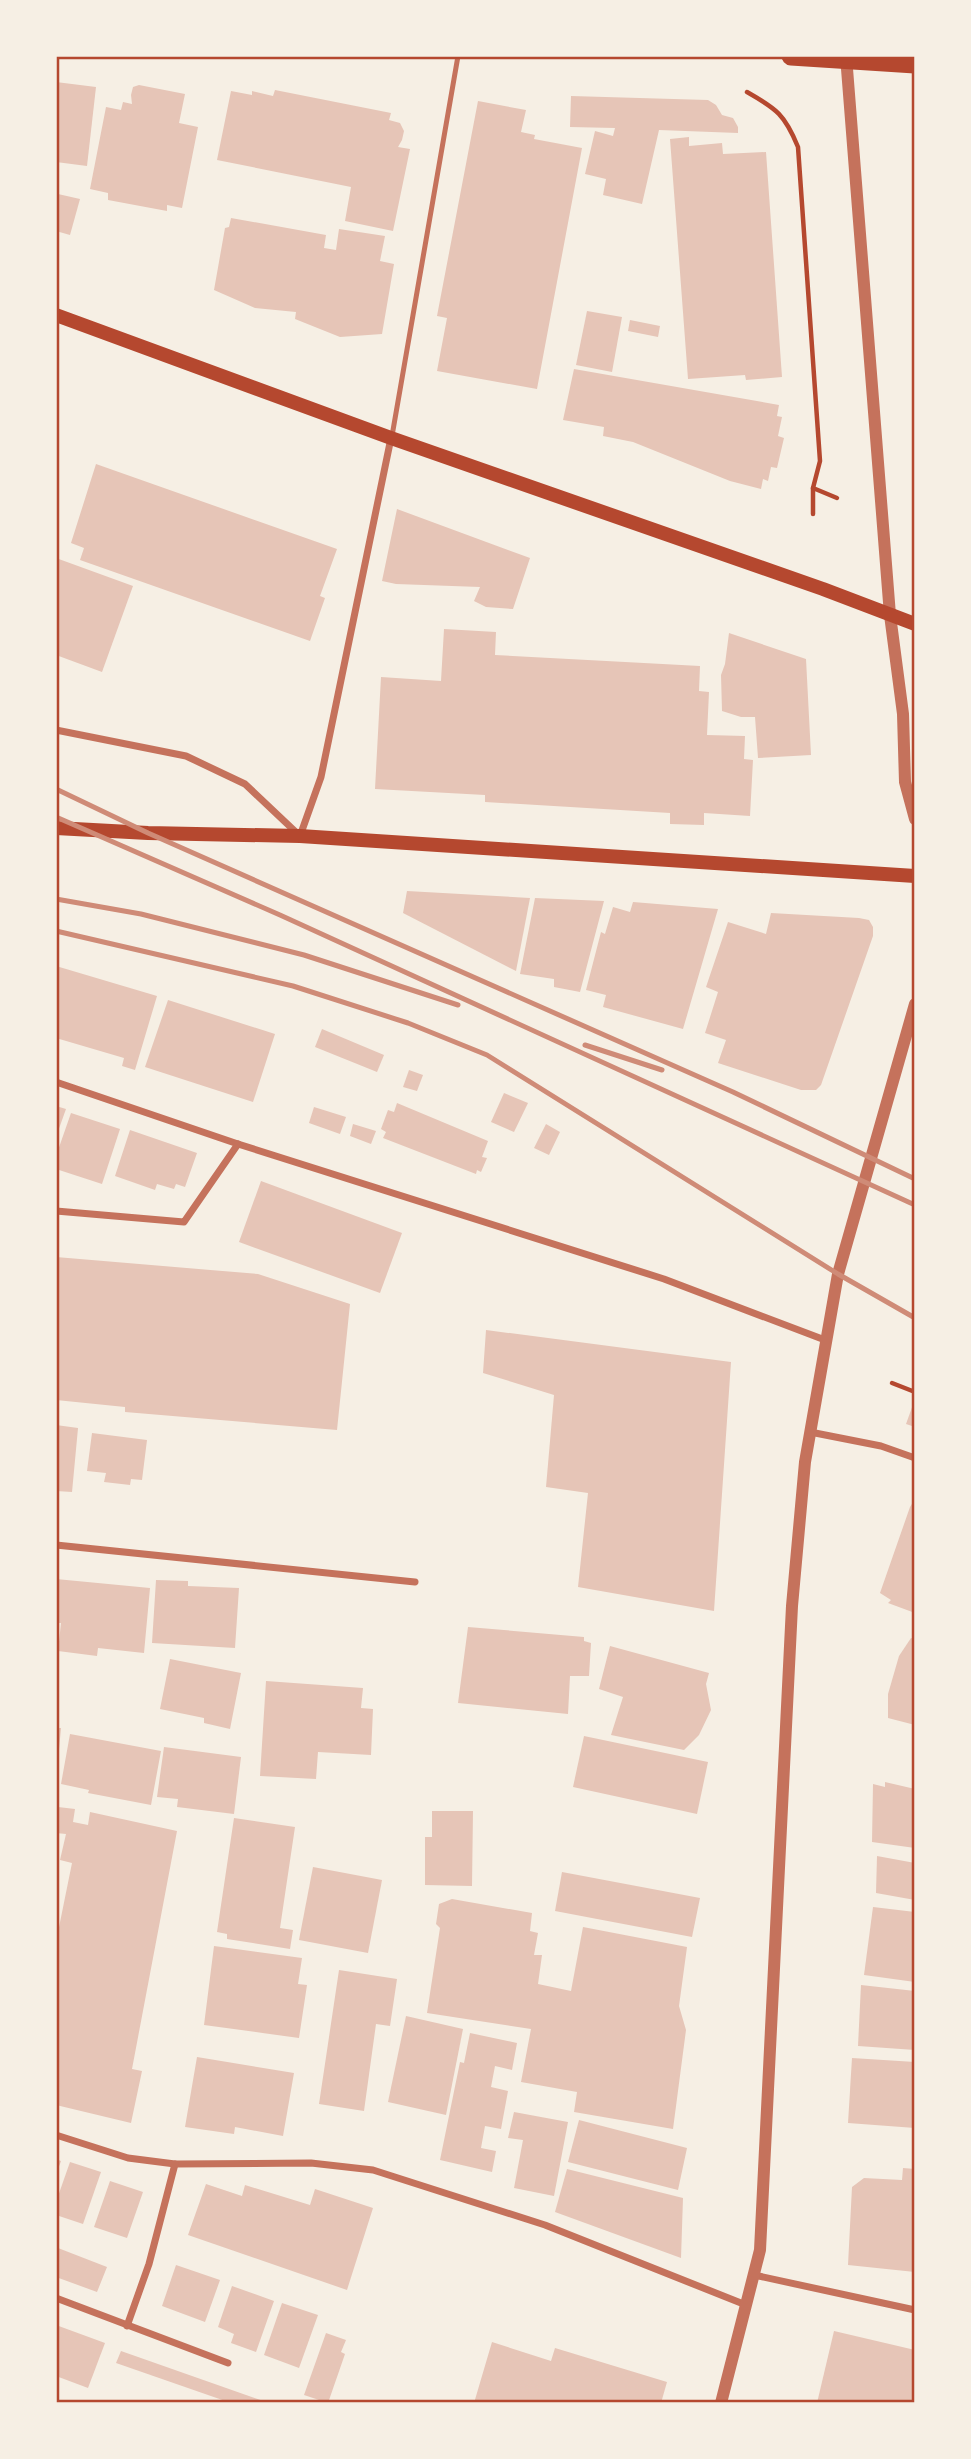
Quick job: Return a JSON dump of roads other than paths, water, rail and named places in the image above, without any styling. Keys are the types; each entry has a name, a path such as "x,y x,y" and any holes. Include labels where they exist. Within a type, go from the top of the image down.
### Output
{"highway":[{"path":"791,56 915,64"}],"main road":[{"path":"56,315 391,438 810,584 915,624"},
{"path":"56,828 300,836 915,876"}],"street":[{"path":"846,58 890,615 903,714 905,782 915,819"},
{"path":"56,730 186,756 245,783 300,836 321,777 391,438"},
{"path":"721,2403 760,2250 792,1606 810,1432 838,1273 915,1004"},
{"path":"56,1082 238,1144 664,1279 825,1340"},
{"path":"56,1211 184,1222 238,1144"},
{"path":"810,1432 881,1446 915,1458"},
{"path":"56,1545 415,1582"},
{"path":"56,2135 128,2158 175,2164 311,2163 373,2170 545,2225 746,2305"},
{"path":"127,2326 149,2264 175,2164"},
{"path":"754,2275 915,2310"},
{"path":"56,2298 228,2363"}],"lane":[{"path":"391,438 458,56"}],"railway":[{"path":"56,789 148,833 733,1092 915,1179"},
{"path":"56,817 280,915 915,1205"},
{"path":"56,899 141,914 304,955 458,1005"},
{"path":"56,931 293,986 408,1023 487,1055 838,1274 915,1318"},
{"path":"585,1045 662,1070"}]}
